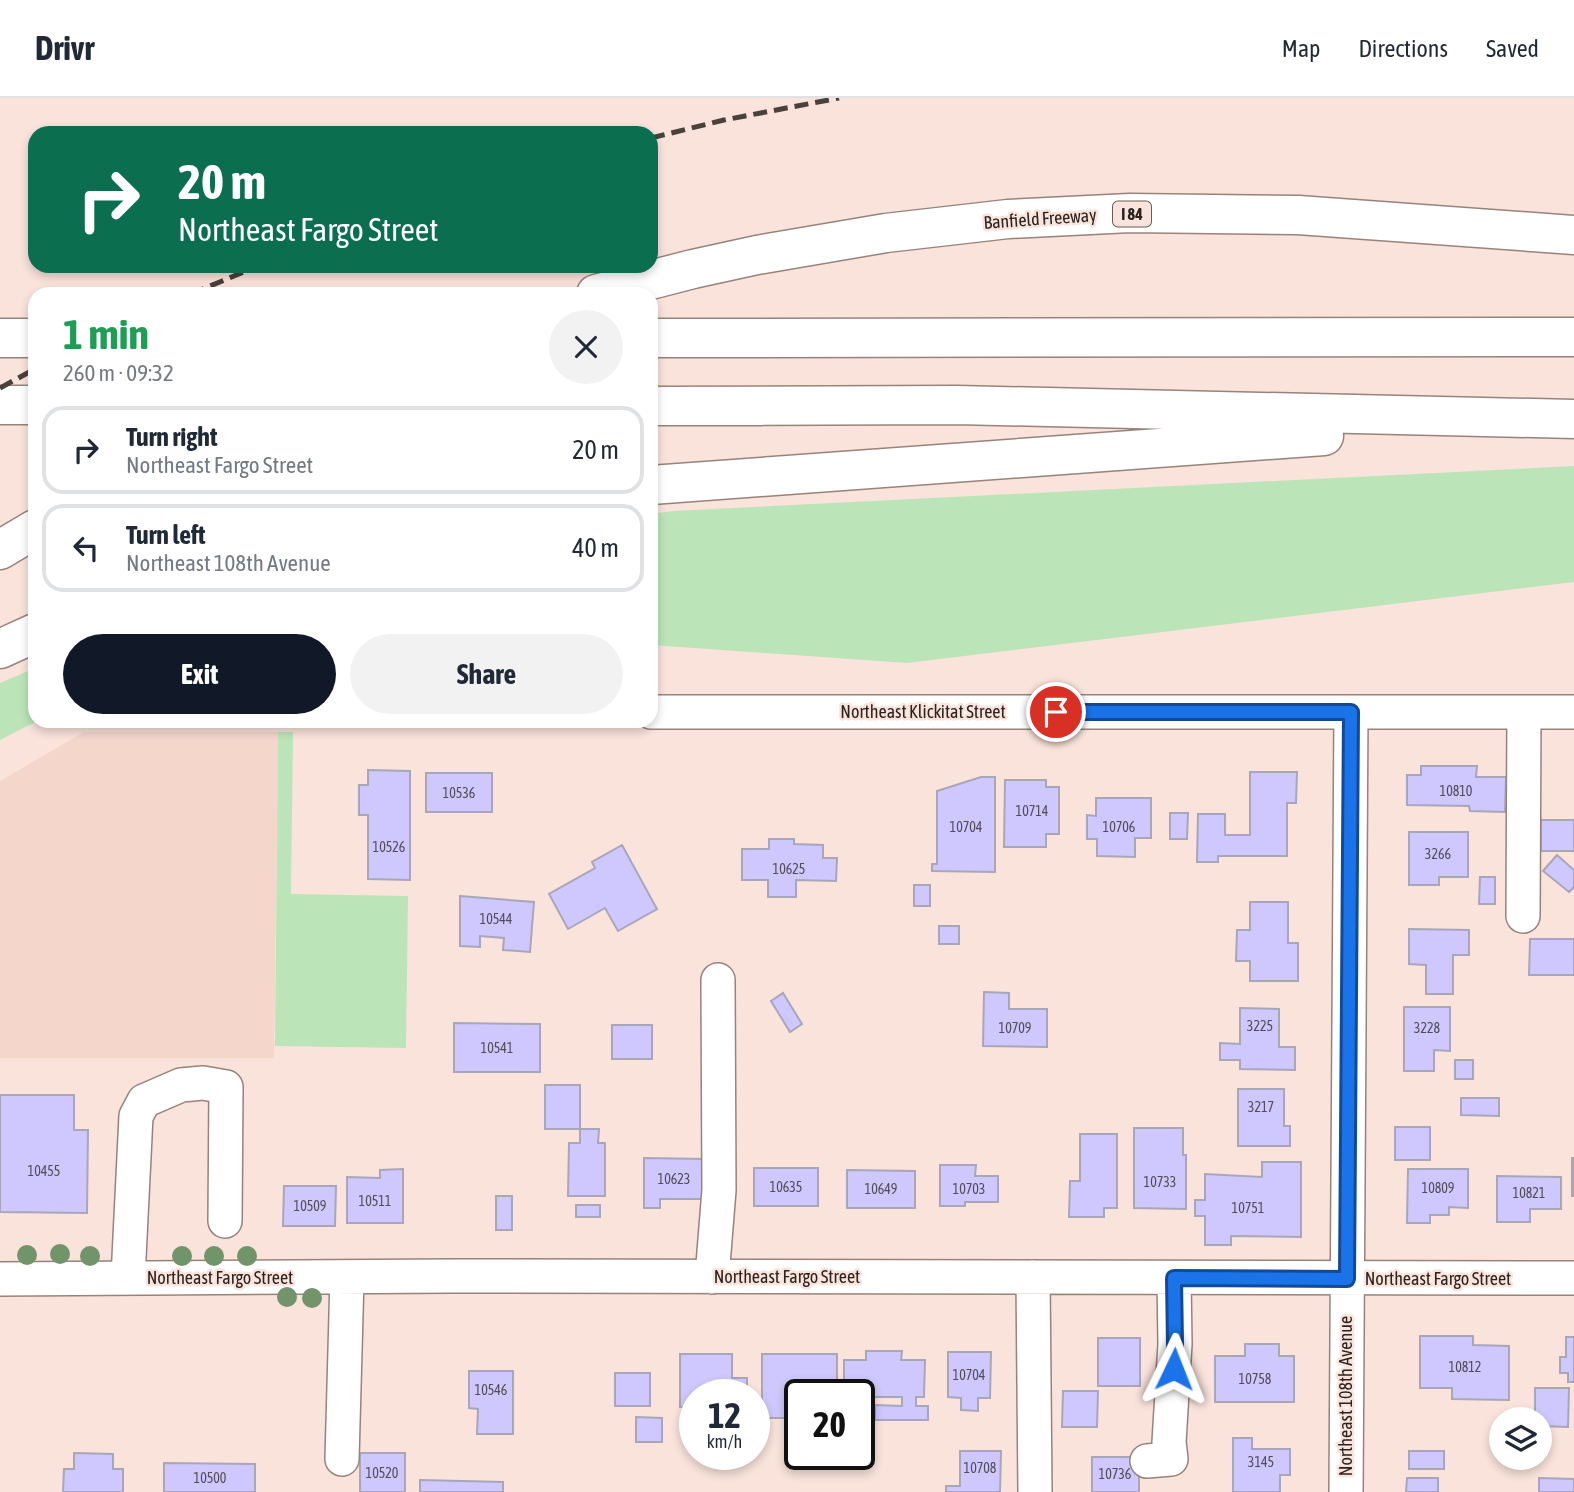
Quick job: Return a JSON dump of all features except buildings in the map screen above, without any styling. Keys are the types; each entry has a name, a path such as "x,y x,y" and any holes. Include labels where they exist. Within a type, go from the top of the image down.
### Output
{"highway":[{"name":"Banfield Freeway","path":"623,287 757,255 886,233 1008,219 1130,214 1298,215 1574,235"},
{"path":"658,338 1574,337"},
{"path":"0,338 28,338"},
{"path":"0,405 28,405"},
{"path":"658,406 957,405 1564,419"},
{"path":"658,484 1564,419"},
{"path":"0,550 28,533"},
{"path":"0,649 28,636"}],"street":[{"name":"Northeast Klickitat Street","path":"658,712 1574,712"},
{"name":"Northeast 108th Avenue","path":"1346,1492 1351,712"},
{"path":"1523,916 1524,712"},
{"path":"712,1277 719,1191 718,980"},
{"path":"128,1278 136,1116 144,1101 181,1085 203,1083 226,1087 225,1221"},
{"name":"Northeast Fargo Street","path":"0,1279 453,1276 1574,1278"},
{"path":"1033,1277 1035,1492"},
{"path":"342,1459 346,1278"},
{"path":"1147,1461 1171,1459 1175,1345 1174,1278"}],"shaded area":[{"path":"84,732 278,732 274,1058 0,1058 0,781"}],"green space":[{"path":"1574,466 1574,582 907,663 658,645 658,513"},
{"path":"28,671 28,726 0,740 0,683"},
{"path":"278,732 293,732 291,894 408,896 406,1048 275,1046"}],"railway":[{"path":"658,136 724,120 839,98"},
{"path":"208,287 241,273"},
{"path":"0,388 28,373"}],"route":[{"path":"1056,712 1351,712 1347,1279 1174,1278 1174,1369"}]}
